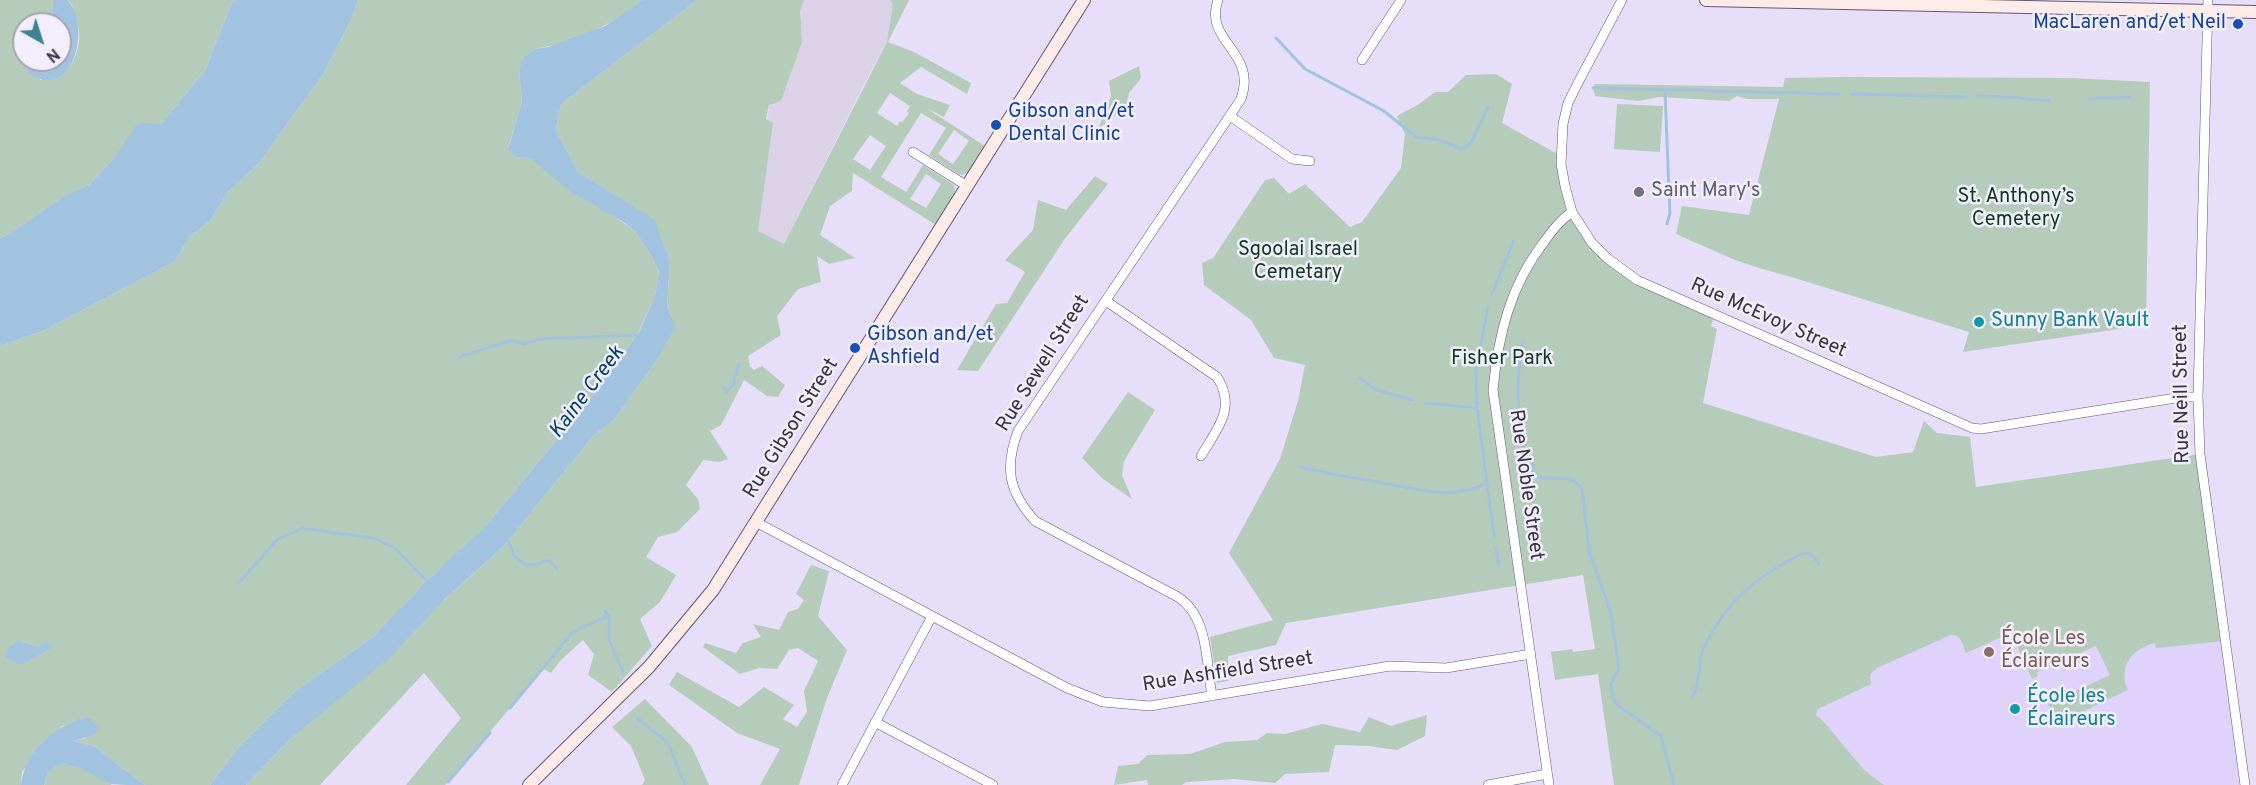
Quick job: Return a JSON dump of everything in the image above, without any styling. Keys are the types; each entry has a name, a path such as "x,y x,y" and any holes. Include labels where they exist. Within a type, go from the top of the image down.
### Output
{"main road":[{"name":"Rue Gibson Street","path":"530,785 618,699 669,645 713,590 1084,0"},
{"path":"1706,0 2209,5 2256,12"}],"street":[{"name":"Rue Sewell Street","path":"1212,696 1201,628 1186,603 1035,521 1015,493 1010,461 1018,431 1241,99 1245,80 1242,63 1216,25 1214,17 1218,0"},
{"path":"1362,60 1401,0"},
{"name":"Rue McEvoy Street","path":"1622,0 1568,103 1563,124 1561,164 1572,212 1579,225 1599,251 1622,271 1637,280 1964,426 1980,429 2182,397 2198,397"},
{"name":"Rue Neill Street","path":"2209,5 2198,397 2200,454 2245,785"},
{"path":"1230,116 1292,159 1310,161"},
{"path":"913,152 967,186"},
{"name":"Rue Noble Street","path":"1549,785 1493,390 1500,335 1508,308 1523,273 1562,219 1572,212"},
{"path":"1106,301 1216,377 1224,388 1227,400 1224,414 1201,456"},
{"name":"Rue Ashfield Street","path":"756,522 1066,688 1103,702 1150,706 1390,666 1446,668 1531,654"},
{"path":"842,785 932,616"},
{"path":"875,722 993,785"},
{"path":"1488,785 1548,774"}],"shaded area":[{"path":"792,0 909,0 784,244 751,231 779,40"},
{"name":"École Les Éclaireurs","path":"2209,521 2245,785 1703,785 1711,736"}],"green space":[{"path":"0,0 53,0 52,12 12,12 12,72 36,72 40,80 56,77 64,72 72,72 79,33 72,5 68,0 233,0 205,71 161,124 113,159 90,184 64,196 0,238"},
{"path":"358,0 643,0 592,32 534,49 519,70 522,101 508,148 515,157 530,158 635,231 659,272 655,296 637,335 595,393 485,527 373,637 294,692 239,747 210,785 145,785 94,746 72,741 86,738 84,717 61,727 22,772 21,785 0,785 0,346 45,330 175,261 190,236 210,221 228,192 259,163 322,76 352,18"},
{"path":"697,0 804,0 800,11 802,42 781,101 769,105 766,119 773,123 758,231 784,244 887,42 893,5 890,0 909,0 888,42 914,52 971,83 967,94 921,67 900,83 917,94 950,105 944,117 926,108 985,146 968,173 960,175 929,155 946,128 921,113 881,177 906,192 923,165 954,185 955,194 936,225 853,173 852,191 830,206 820,235 855,258 829,264 817,256 821,282 798,289 777,316 781,335 748,356 750,366 754,370 762,366 785,385 778,397 767,396 744,380 721,425 710,431 728,459 719,462 703,460 686,485 698,499 700,509 677,532 658,537 646,557 676,575 660,602 640,619 652,646 612,692 588,675 594,654 583,640 560,661 551,673 543,669 445,785 406,785 461,718 424,673 320,785 246,785 290,739 504,546 593,436 614,420 656,361 673,320 667,307 670,262 655,221 578,172 556,130 561,104","holes":["890,93 910,106 907,111 909,113 897,126 877,113","954,130 969,141 953,164 938,154","870,135 886,146 870,170 853,159","926,174 941,184 926,208 910,199"]},
{"path":"1139,66 1141,78 1129,93 1126,107 1098,129 1111,97 1109,81"},
{"path":"1496,74 1512,84 1502,123 1561,156 1579,225 1622,271 1714,315 1711,326 1717,329 1703,403 1876,457 1913,452 1924,421 1937,433 1970,437 1976,487 2200,454 2224,641 2156,648 2155,643 2140,649 2126,666 2124,674 2128,690 2057,724 2048,704 2110,675 2096,646 2037,672 2038,676 2032,679 2011,633 1966,653 1959,638 1951,635 1877,668 1870,674 1871,684 1818,709 1816,715 1863,769 1884,785 1614,785 1598,674 1555,680 1551,652 1595,649 1583,575 1286,623 1276,645 1228,656 1228,681 1217,683 1210,637 1273,620 1229,553 1280,459 1298,401 1305,365 1274,358 1251,320 1204,285 1202,263 1213,258 1265,180 1274,178 1289,194 1305,184 1350,227 1362,222 1401,168 1405,134 1397,116 1435,92 1448,92 1466,75"},
{"name":"St. Anthony’s Cemetery","path":"1785,78 2071,78 2150,82 2146,325 1963,352 1969,332 1735,260 1676,234 1682,206 1749,215 1779,99 1747,99 1737,96 1729,101 1659,97 1638,101 1595,96 1593,88 1595,84 1783,87"},
{"path":"1617,104 1663,106 1660,152 1614,149"},
{"path":"1095,176 1108,184 1064,240 978,371 957,370 996,304 1007,303 1025,272 1005,260 1033,230 1038,200 1066,210"},
{"path":"1128,392 1155,410 1124,461 1122,475 1132,499 1103,479 1082,458"},
{"path":"811,565 829,571 818,616 847,650 827,698 799,785 760,785 780,749 737,733 669,685 677,672 739,707 764,687 794,705 783,719 797,727 807,712 804,691 818,661 798,648 789,650 777,669 759,668 740,674 703,647 705,643 736,653 743,643 761,637 753,624 779,630 788,612 798,609 804,600 796,594"},
{"path":"645,699 692,747 709,785 642,785 645,780 631,746 612,727"},
{"path":"1427,715 1425,736 1397,750 1335,745 1329,772 1285,774 1275,783 1234,779 1186,782 1182,785 1148,785 1147,780 1114,785 1118,766 1138,764 1147,755 1190,754 1225,742 1257,740 1267,733 1285,734 1322,724 1360,732 1369,717 1391,726"},
{"path":"61,764 88,771 112,785 44,785 48,772"}],"water":[{"path":"53,0 68,0 75,14 78,30 77,46 72,62 72,12 52,12"},
{"path":"233,0 358,0 352,18 322,76 259,163 228,192 210,221 190,236 175,261 45,330 0,346 0,238 64,196 90,184 113,159 138,123 161,124 205,71"},
{"path":"643,0 697,0 561,104 556,130 578,172 655,220 670,262 667,307 674,329 656,361 614,420 593,436 504,546 446,598 388,659 290,739 246,785 210,785 239,747 294,692 373,637 427,581 485,527 595,393 639,332 655,296 659,272 635,231 571,192 530,158 515,157 508,149 522,101 519,70 524,58 534,49 548,47 605,26"},
{"path":"66,72 55,79 43,80 28,73"},
{"path":"18,641 38,647 47,642 53,647 21,665 5,657 8,648"},
{"path":"84,717 91,719 98,728 94,735 73,741 94,746 145,785 111,784 81,769 61,764 48,772 44,785 21,785 28,762 42,742 62,727"}],"waterway":[{"path":"1276,38 1305,69 1384,111 1416,137 1440,140 1462,149 1471,143 1488,107"},
{"path":"1593,88 1839,94"},
{"path":"1665,91 1670,213 1667,224"},
{"path":"1851,94 1966,97"},
{"path":"1977,96 2049,101"},
{"path":"2089,99 2129,97"},
{"path":"1492,294 1513,242"},
{"path":"1488,307 1476,370 1477,408 1494,536"},
{"name":"Kaine Creek","path":"459,357 512,340 524,344 542,339 637,335"},
{"path":"1523,341 1518,406 1523,441 1527,455 1534,466 1532,477"},
{"path":"724,388 726,392 733,385 739,364"},
{"path":"1359,378 1377,390 1412,400"},
{"path":"1425,403 1477,408"},
{"path":"1300,467 1433,492 1460,492 1486,483"},
{"path":"1517,477 1568,479 1582,488 1589,551 1611,613 1619,669 1611,684 1613,698 1617,705 1661,736 1674,785"},
{"path":"239,583 278,539 302,528 373,538 395,548 427,581"},
{"path":"508,540 514,556 526,565 548,560 557,569"},
{"path":"1496,548 1499,566"},
{"path":"1692,697 1696,688 1703,649 1732,604 1765,575 1804,553 1811,554 1819,564"},
{"path":"605,611 609,616 609,639 623,672"},
{"path":"510,708 572,633 609,616"},
{"path":"637,718 668,743 685,785"},
{"path":"448,782 490,733"}],"place":[{"name":"MacLaren and/et Neil","path":"2238,24"},
{"name":"Gibson and/et Dental Clinic","path":"996,125"},
{"name":"Saint Mary's","path":"1639,192"},
{"name":"Sunny Bank Vault","path":"1979,322"},
{"name":"Gibson and/et Ashfield","path":"855,348"},
{"name":"École Les Éclaireurs","path":"1989,652"},
{"name":"École les Éclaireurs","path":"2015,709"}],"park label":[{"name":"Sgoolai Israel Cemetary","path":"1298,262"},
{"name":"Fisher Park","path":"1502,360"}]}
